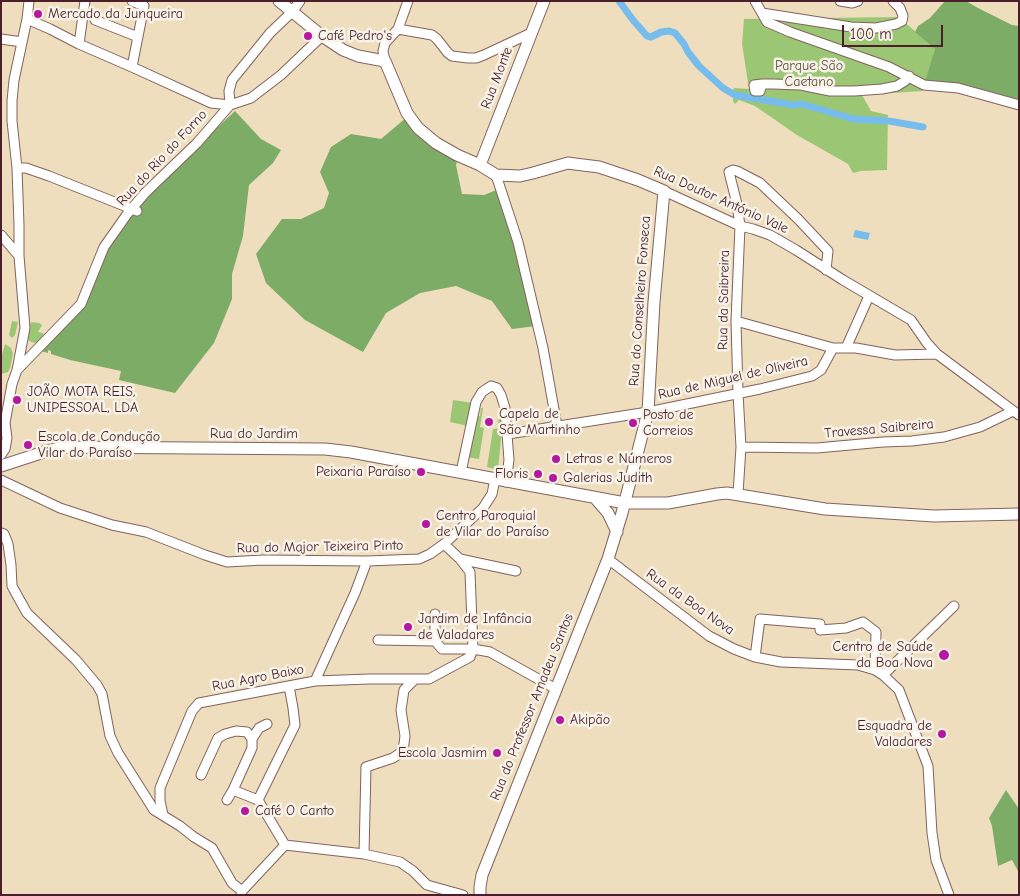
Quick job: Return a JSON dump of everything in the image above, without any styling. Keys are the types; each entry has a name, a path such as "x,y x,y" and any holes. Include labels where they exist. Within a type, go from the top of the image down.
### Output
{"main road":[{"path":"279,1 322,36 349,53 385,61 407,113 418,128 436,143 496,175"},
{"name":"Rua Monte","path":"480,165 544,1"},
{"name":"Rua Doutor António Vale","path":"496,175 526,175 568,164 575,164 599,167 664,191"},
{"name":"Rua do Conselheiro Fonseca","path":"625,503 648,412 654,302 664,191"},
{"name":"Rua do Jardim","path":"1,466 62,447 315,449 351,452 625,503 658,504 717,494 738,494 824,509 934,516 1019,514"},
{"path":"595,498 608,513 617,532"},
{"name":"Rua do Professor Amadeu Santos","path":"480,895 482,875 608,560 625,503"}],"street":[{"path":"1,455 5,449 7,438 5,423 25,328 19,256 17,168 12,101 14,80 29,1"},
{"path":"80,44 85,1"},
{"path":"132,1 144,6 132,67"},
{"path":"27,19 211,103 230,105 229,91 232,80 270,33 292,12 300,1"},
{"path":"385,61 383,51 385,43 398,29 408,1"},
{"path":"754,1 767,22 889,67 924,85 958,88 1019,105"},
{"path":"840,1 852,3 858,1"},
{"path":"762,13 851,27 876,28 906,21 900,8 893,1"},
{"path":"95,20 138,37"},
{"path":"398,29 432,35 452,56 468,58 484,55 531,33"},
{"name":"Rua do Rio do Forno","path":"17,370 81,304 104,247 145,194 197,143 230,105 250,98 280,75 322,36"},
{"path":"1,39 22,42"},
{"path":"762,84 801,85 830,91 854,91 896,86 905,81 909,76"},
{"path":"17,168 26,168 49,176 134,210"},
{"name":"Rua da Saibreira","path":"738,494 741,447 736,321 740,226 730,172 733,170 737,171 760,184 798,219 828,251 826,270"},
{"path":"496,175 518,242 543,348 557,426"},
{"name":"Rua Doutor António Vale","path":"664,191 740,226 770,235 911,320 927,344 937,354 1016,413"},
{"path":"1,235 19,256"},
{"path":"846,348 869,296"},
{"path":"736,321 833,348 856,348 895,355 937,354"},
{"path":"23,342 35,350"},
{"name":"Rua de Miguel de Oliveira","path":"508,434 648,412 760,389 812,376 821,370 833,348"},
{"name":"Rua do Major Teixeira Pinto","path":"1,480 60,508 112,525 146,532 228,562 419,559 444,544 483,508 501,480 509,460 508,434 502,395 497,388 491,386 482,392 476,402 461,472"},
{"name":"Travessa Saibreira","path":"741,447 817,448 873,442 912,441 944,437 980,427 1016,413"},
{"path":"1,533 4,534 8,544 12,586 18,597 28,613 76,660 97,685 102,694 110,736 118,753 154,810 212,848 232,883 241,893 285,845"},
{"path":"444,544 460,559 470,572 473,648"},
{"path":"460,559 516,571"},
{"path":"315,681 355,593 367,560"},
{"name":"Rua da Boa Nova","path":"608,560 709,636 734,649 755,657 781,662 858,665 884,675 899,690 928,766 932,833 936,860 949,895"},
{"path":"884,675 954,606"},
{"path":"435,614 435,641 442,649 473,648 490,652 556,689"},
{"path":"755,657 760,619 820,624 820,630 846,628 863,622 876,632 875,670"},
{"path":"378,640 435,641"},
{"name":"Rua Agro Baixo","path":"163,816 160,788 192,711 199,703 315,681 369,678 429,679 470,657 473,648"},
{"path":"364,854 366,767 393,758 402,751 405,736 401,710 404,690 414,680"},
{"path":"258,800 295,725 294,708 289,686"},
{"path":"252,739 260,728 267,724"},
{"path":"201,775 218,738 236,730 247,732 252,739 252,748 234,790 227,800"},
{"path":"234,790 258,800 285,845"},
{"path":"285,845 364,854 400,862 427,884 463,895"}],"green space":[{"path":"945,1 966,1 1012,25 1019,26 1019,105 924,85 935,49 915,32 918,26 930,18"},
{"name":"Parque São Caetano","path":"899,17 935,49 922,91 862,95 871,111 888,115 887,170 853,173 848,164 797,135 755,106 739,100 735,104 733,101 731,96 734,88 749,89 742,44 744,19"},
{"path":"235,111 261,139 281,150 273,163 249,185 243,236 232,274 232,299 214,343 175,393 119,380 121,371 70,360 51,354 51,351 48,350 48,353 41,351 87,302 106,249 137,207 164,177"},
{"path":"407,117 414,132 457,161 456,165 462,194 484,195 499,189 536,326 512,329 492,301 456,286 420,293 386,313 363,352 305,320 266,283 256,254 282,219 301,219 324,208 329,193 320,172 331,147 351,134 381,139"},
{"path":"12,321 18,322 15,335 12,338 9,335"},
{"path":"31,322 42,325 38,332 43,333 44,337 37,343 27,339"},
{"path":"5,344 11,348 13,354 8,372 1,374 1,358"},
{"path":"453,400 473,403 468,426 450,422"},
{"path":"481,408 483,408 480,427 484,428 479,459 466,457 475,415 480,416"},
{"path":"499,409 501,409 503,417 498,470 487,467 493,429 497,429"},
{"path":"1006,790 1019,809 1019,873 1012,860 998,866 989,818"}],"water":[{"path":"855,230 870,233 868,240 853,237"}],"waterway":[{"path":"619,1 647,36 651,37 661,32 669,31 675,33 699,66 723,88 735,95 793,105 802,104 853,119 889,121 923,127"}],"place":[{"name":"Mercado da Junqueira","path":"38,14"},
{"name":"Café Pedro's","path":"308,36"},
{"name":"JOÃO MOTA REIS, UNIPESSOAL, LDA","path":"17,400"},
{"name":"Capela de São Martinho","path":"489,422"},
{"name":"Posto de Correios","path":"633,423"},
{"name":"Escola de Condução Vilar do Paraíso","path":"28,445"},
{"name":"Letras e Números","path":"556,459"},
{"name":"Peixaria Paraíso","path":"421,472"},
{"name":"Floris","path":"538,474"},
{"name":"Galerias Judith","path":"553,478"},
{"name":"Centro Paroquial de Vilar do Paraíso","path":"426,524"},
{"name":"Jardim de Infância de Valadares","path":"408,627"},
{"name":"Centro de Saúde da Boa Nova","path":"944,655"},
{"name":"Akipão","path":"560,720"},
{"name":"Esquadra de Valadares","path":"942,734"},
{"name":"Escola Jasmim","path":"497,753"},
{"name":"Café O Canto","path":"245,811"}]}
